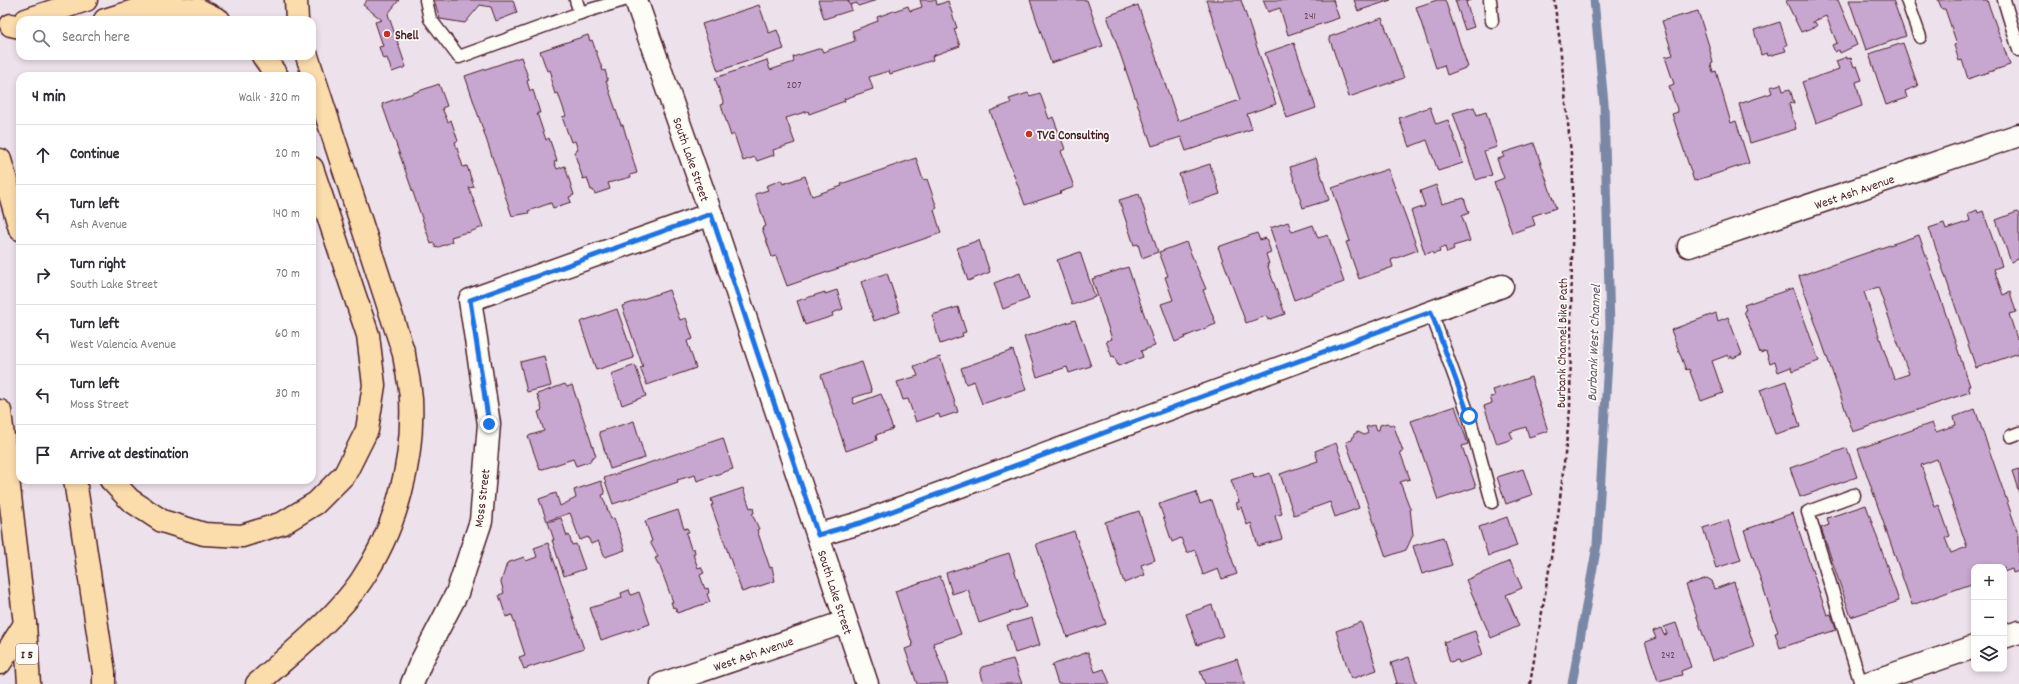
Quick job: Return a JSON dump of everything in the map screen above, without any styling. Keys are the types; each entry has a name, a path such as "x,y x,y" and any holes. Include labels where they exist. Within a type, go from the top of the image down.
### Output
{"main road":[{"path":"41,16 86,0"},
{"path":"296,0 297,16"},
{"path":"118,16 147,7 198,10 211,16"},
{"path":"265,60 274,72"},
{"path":"308,60 312,72"},
{"path":"257,684 327,620 360,582 384,540 398,502 408,451 411,399 404,354 316,84"},
{"path":"0,160 16,216"},
{"path":"115,484 130,500 162,521 204,534 242,536 283,523 310,507 316,503 345,474 367,430 374,385 368,335 316,180"},
{"name":"I 5","path":"0,411 25,624 29,684"},
{"path":"76,484 104,672 104,684"},
{"path":"0,663 25,624"}],"street":[{"name":"South Lake Street","path":"636,0 711,214 818,535 845,622 867,684"},
{"name":"West Ash Avenue","path":"1689,246 2019,135"},
{"name":"Moss Street","path":"412,684 420,664 456,593 481,521 489,424 470,300 711,214"},
{"path":"818,535 860,523 1502,286"},
{"name":"West Ash Avenue","path":"662,684 845,622"},
{"path":"2007,636 2019,632"},
{"path":"1865,684 1971,649"}],"lane":[{"path":"426,0 430,19 459,57 580,13 624,0"},
{"path":"576,0 580,13"},
{"path":"1490,0 1492,20"},
{"path":"1907,0 1920,37"},
{"path":"2004,0 2019,50"},
{"path":"1431,312 1469,416 1492,502"},
{"path":"1854,495 1808,512 1861,684"}],"path":[{"name":"Burbank Channel Bike Path","path":"1530,684 1558,516 1570,410 1573,173 1554,0"}],"building":[{"name":"Shell","path":"367,0 399,0 388,14 406,67 392,72 387,58 383,59 379,47 383,46 375,22 382,20 363,5"},
{"name":"Shell","path":"434,0 513,0 517,13 496,21 491,7 480,5 465,23 440,19"},
{"path":"818,0 848,0 852,10 824,19"},
{"path":"848,0 877,0 858,6 857,3 850,5"},
{"path":"920,0 936,0 937,5 948,1 957,28 954,29 960,46 932,56 933,60 890,74 889,71 869,77 873,89 844,99 845,101 809,114 808,111 786,118 795,143 773,150 774,155 757,161 755,157 743,161 734,134 731,136 721,105 724,104 715,78 767,60 770,70 794,62 793,57 821,48 823,52 855,41 852,31 878,21 877,17 908,6 910,11 922,7"},
{"path":"1030,0 1087,0 1103,46 1051,63"},
{"path":"1206,0 1241,0 1276,104 1247,114 1252,129 1186,151 1181,137 1152,146 1107,16 1138,5 1178,121 1240,100"},
{"path":"1263,0 1333,0 1339,18 1288,35 1280,8 1268,12"},
{"path":"1354,0 1391,0 1358,11"},
{"path":"1437,0 1445,0 1468,67 1447,75 1444,65 1436,68 1416,7"},
{"path":"1455,0 1472,0 1466,2 1474,27 1465,30"},
{"path":"1838,0 1857,45 1840,53 1839,50 1835,52 1832,45 1837,43 1826,16 1812,22 1815,22 1817,26 1801,32 1786,1"},
{"path":"1849,0 1893,0 1906,36 1866,50"},
{"path":"1938,0 1987,0 2010,65 1968,79 1962,60 1959,61 1954,45 1957,44 1945,9 1942,9"},
{"path":"759,5 769,33 777,30 784,49 718,71 702,24"},
{"path":"1698,11 1709,46 1713,63 1711,64 1713,72 1716,71 1731,123 1736,121 1749,163 1694,181 1672,114 1678,112 1669,86 1674,84 1665,57 1673,55 1662,21"},
{"path":"1382,18 1404,78 1349,97 1329,37"},
{"path":"1780,22 1787,45 1784,46 1786,51 1768,56 1767,53 1761,55 1754,30"},
{"path":"588,35 590,41 592,40 603,71 605,70 608,81 606,81 621,125 623,125 637,173 630,175 631,177 608,183 610,189 595,194 593,190 591,190 587,178 583,179 574,152 578,150 575,141 571,142 562,117 566,116 558,93 555,94 550,77 552,76 550,70 547,71 540,51"},
{"path":"1294,43 1316,108 1287,118 1265,53"},
{"path":"1903,43 1918,86 1905,91 1907,98 1886,105 1869,54"},
{"path":"521,57 529,80 527,81 530,91 533,90 540,113 537,113 546,140 549,138 557,161 554,162 557,169 565,166 574,195 569,197 571,202 553,208 551,203 528,211 529,213 512,216 465,76"},
{"path":"1847,57 1847,59 1851,58 1854,67 1857,66 1862,80 1856,82 1862,106 1816,123 1802,82 1839,69 1836,61"},
{"path":"439,84 447,106 442,108 448,122 451,120 458,141 455,142 463,167 467,166 474,187 469,188 483,227 451,237 452,242 436,248 434,243 431,244 382,104"},
{"path":"1781,84 1783,91 1790,89 1794,103 1789,104 1796,129 1750,143 1739,104 1772,93 1770,87"},
{"name":"TVG Consulting","path":"1028,93 1030,96 1040,93 1049,119 1053,117 1065,149 1061,151 1074,187 1025,205 990,111 1011,103 1009,99"},
{"path":"1430,107 1436,124 1448,120 1463,163 1438,171 1427,140 1409,147 1399,118"},
{"path":"1474,107 1477,115 1486,112 1497,147 1484,151 1492,175 1476,180 1453,113"},
{"path":"1534,143 1556,208 1532,216 1535,225 1512,233 1494,182 1504,178 1497,159 1504,157 1502,153"},
{"path":"916,158 923,180 927,179 937,208 934,210 941,233 787,286 776,256 772,257 762,228 766,226 755,194 768,190 766,186 781,180 783,184 805,176 812,196 842,186 841,184"},
{"path":"1316,158 1329,200 1303,208 1290,167"},
{"path":"1210,164 1220,194 1189,204 1179,174"},
{"path":"1388,169 1418,250 1391,260 1393,267 1359,279 1346,242 1350,241 1332,188"},
{"path":"1436,185 1442,204 1464,198 1469,213 1462,216 1470,241 1453,246 1454,250 1447,253 1445,247 1439,249 1440,252 1425,254 1411,211 1425,206 1420,191"},
{"path":"1139,194 1158,252 1142,258 1138,244 1134,245 1119,200"},
{"path":"1977,210 1978,213 1983,211 2002,266 1994,269 2003,295 2010,292 2016,312 2009,314 2017,339 2019,338 2019,353 1976,368 1929,228 1944,223 1946,229 1970,221 1968,214"},
{"path":"2017,212 2019,214 2019,259 2011,262 1996,220"},
{"path":"1288,222 1292,232 1313,225 1318,238 1328,235 1344,282 1294,300 1270,228"},
{"path":"1257,233 1260,240 1266,238 1271,252 1266,254 1269,264 1267,264 1285,314 1268,320 1266,316 1246,323 1218,247"},
{"path":"1919,235 1970,386 1968,386 1970,392 1853,432 1799,276","holes":["1878,287 1909,374 1894,379 1864,292"]},
{"path":"979,240 990,272 968,281 957,248"},
{"path":"1186,242 1206,289 1203,290 1216,324 1175,342 1161,304 1173,300 1165,277 1168,276 1159,252"},
{"path":"1080,252 1095,297 1072,305 1057,260"},
{"path":"1128,267 1155,346 1141,351 1143,357 1118,366 1114,356 1112,357 1106,341 1112,339 1092,279"},
{"path":"887,273 900,312 874,321 861,282"},
{"path":"1020,273 1029,299 1003,309 994,283"},
{"path":"1793,288 1819,361 1792,371 1791,367 1778,372 1775,361 1770,363 1766,351 1760,353 1744,311 1746,310 1744,305"},
{"path":"669,290 680,320 686,318 693,339 687,341 696,368 647,385 640,368 643,367 622,306"},
{"path":"837,290 843,309 832,313 833,316 805,325 797,301 825,292 825,294"},
{"path":"958,307 966,332 962,333 963,336 940,344 932,315"},
{"path":"617,309 634,358 596,370 580,322"},
{"path":"1716,313 1718,321 1728,317 1742,354 1733,358 1732,356 1729,358 1728,355 1712,361 1723,393 1701,401 1689,369 1686,370 1671,330"},
{"path":"1075,320 1091,366 1069,373 1067,367 1037,377 1024,337"},
{"path":"1013,350 1026,390 982,404 974,381 966,384 961,368"},
{"path":"544,356 551,386 527,392 520,362"},
{"path":"940,357 958,412 940,418 939,414 916,422 908,399 903,400 897,382 918,376 914,366"},
{"path":"862,362 872,392 852,398 854,404 881,394 889,413 887,413 893,429 876,435 877,440 846,451 821,375"},
{"path":"635,365 646,396 622,405 611,374"},
{"path":"1531,377 1548,431 1529,437 1526,427 1510,432 1513,439 1497,444 1484,406 1492,403 1490,397 1495,396 1493,390"},
{"path":"1786,381 1800,427 1775,434 1760,390"},
{"path":"565,384 567,387 572,385 596,456 591,458 591,461 576,466 573,459 540,470 528,436 544,431 538,412 542,410 537,394"},
{"path":"1455,406 1468,444 1462,446 1476,487 1438,500 1411,421"},
{"path":"1975,409 2019,536 2019,571 2013,573 2012,569 2007,571 2007,564 1971,564 1971,584 1912,605 1858,449 1932,423 1936,432 1956,425 1954,417","holes":["1937,459 1967,547 1951,553 1945,538 1950,536 1939,505 1935,507 1921,465"]},
{"path":"634,421 645,458 610,469 599,432"},
{"path":"1387,423 1390,425 1393,424 1403,451 1400,452 1410,479 1400,482 1410,508 1413,535 1406,550 1386,557 1346,442 1352,440 1354,434 1358,432 1364,435 1368,433 1366,427 1375,425 1377,430 1379,430 1380,425"},
{"path":"723,438 733,469 697,481 695,475 677,480 678,482 613,504 604,478"},
{"path":"1336,443 1359,508 1335,517 1330,502 1294,515 1280,474 1318,461 1315,451"},
{"path":"1847,448 1857,477 1800,497 1790,468"},
{"path":"1523,469 1532,495 1506,504 1497,477"},
{"path":"2019,469 2019,493 2012,471"},
{"path":"1253,473 1254,478 1270,473 1282,514 1275,516 1282,539 1258,546 1251,523 1247,525 1241,507 1238,509 1236,503 1239,502 1231,480"},
{"path":"601,481 605,494 602,495 611,519 614,518 625,550 605,557 598,541 591,544 588,537 580,540 570,513 547,521 539,499 556,493 560,506 576,498 574,490"},
{"path":"743,488 750,508 753,507 754,513 752,514 759,529 757,530 770,568 772,567 775,581 742,592 711,505 713,505 711,499"},
{"path":"1196,492 1200,504 1212,500 1237,574 1222,579 1218,569 1203,575 1195,550 1187,553 1181,538 1172,542 1159,504"},
{"path":"1866,505 1899,601 1851,617 1821,528 1829,525 1827,518"},
{"path":"678,510 684,529 687,528 689,532 686,533 691,549 694,548 695,553 693,554 698,568 701,567 704,573 700,575 705,589 708,588 709,593 707,594 710,602 677,613 675,607 673,608 671,602 673,602 659,564 655,558 658,557 650,542 652,541 645,521"},
{"path":"1139,511 1155,560 1141,565 1145,575 1124,583 1105,522"},
{"path":"1793,513 1827,615 1831,614 1836,630 1780,648 1775,633 1778,632 1744,530"},
{"path":"1507,517 1517,546 1488,556 1479,527"},
{"path":"561,518 567,536 569,535 572,545 576,544 585,569 564,576 552,540 554,540 548,522"},
{"path":"1728,520 1741,560 1716,568 1703,528"},
{"path":"1074,531 1106,624 1067,637 1036,544"},
{"path":"1443,537 1452,565 1422,574 1413,546"},
{"path":"548,543 584,649 524,669 519,657 525,655 512,615 506,617 499,595 504,593 501,582 507,563 524,557 526,561 537,557 534,548"},
{"path":"1009,553 1026,607 979,623 968,589 952,594 946,573"},
{"path":"1510,561 1522,588 1506,595 1519,626 1491,638 1466,580"},
{"path":"940,576 961,634 933,643 948,684 917,684 905,649 913,646 895,591"},
{"path":"1707,578 1712,581 1715,589 1734,582 1754,646 1712,661 1686,585"},
{"path":"629,590 631,595 639,592 650,624 601,640 590,608 622,598 621,593"},
{"path":"1212,605 1223,636 1197,645 1186,614"},
{"path":"1032,618 1040,645 1015,653 1007,625"},
{"path":"1361,622 1377,670 1351,679 1336,631"},
{"path":"1676,623 1691,667 1681,671 1682,675 1658,681 1645,642 1656,638 1653,631 1661,628 1664,635 1667,634 1664,627"},
{"path":"1475,631 1483,655 1459,663 1458,660 1450,662 1444,642"},
{"path":"1088,652 1095,672 1104,669 1110,684 1058,684 1052,665"},
{"path":"1409,657 1417,684 1394,684 1397,683 1391,663"},
{"path":"1013,659 1022,684 984,684 980,670 982,667"},
{"path":"1237,659 1245,684 1205,684 1200,671"}],"waterway":[{"name":"Burbank West Channel","path":"1572,684 1597,545 1610,327 1604,103 1594,0"}],"place":[{"name":"Shell","path":"387,34"},
{"name":"TVG Consulting","path":"1029,134"}],"route":[{"path":"489,424 470,300 671,230 711,214 818,535 860,523 1431,312 1469,416"}]}
